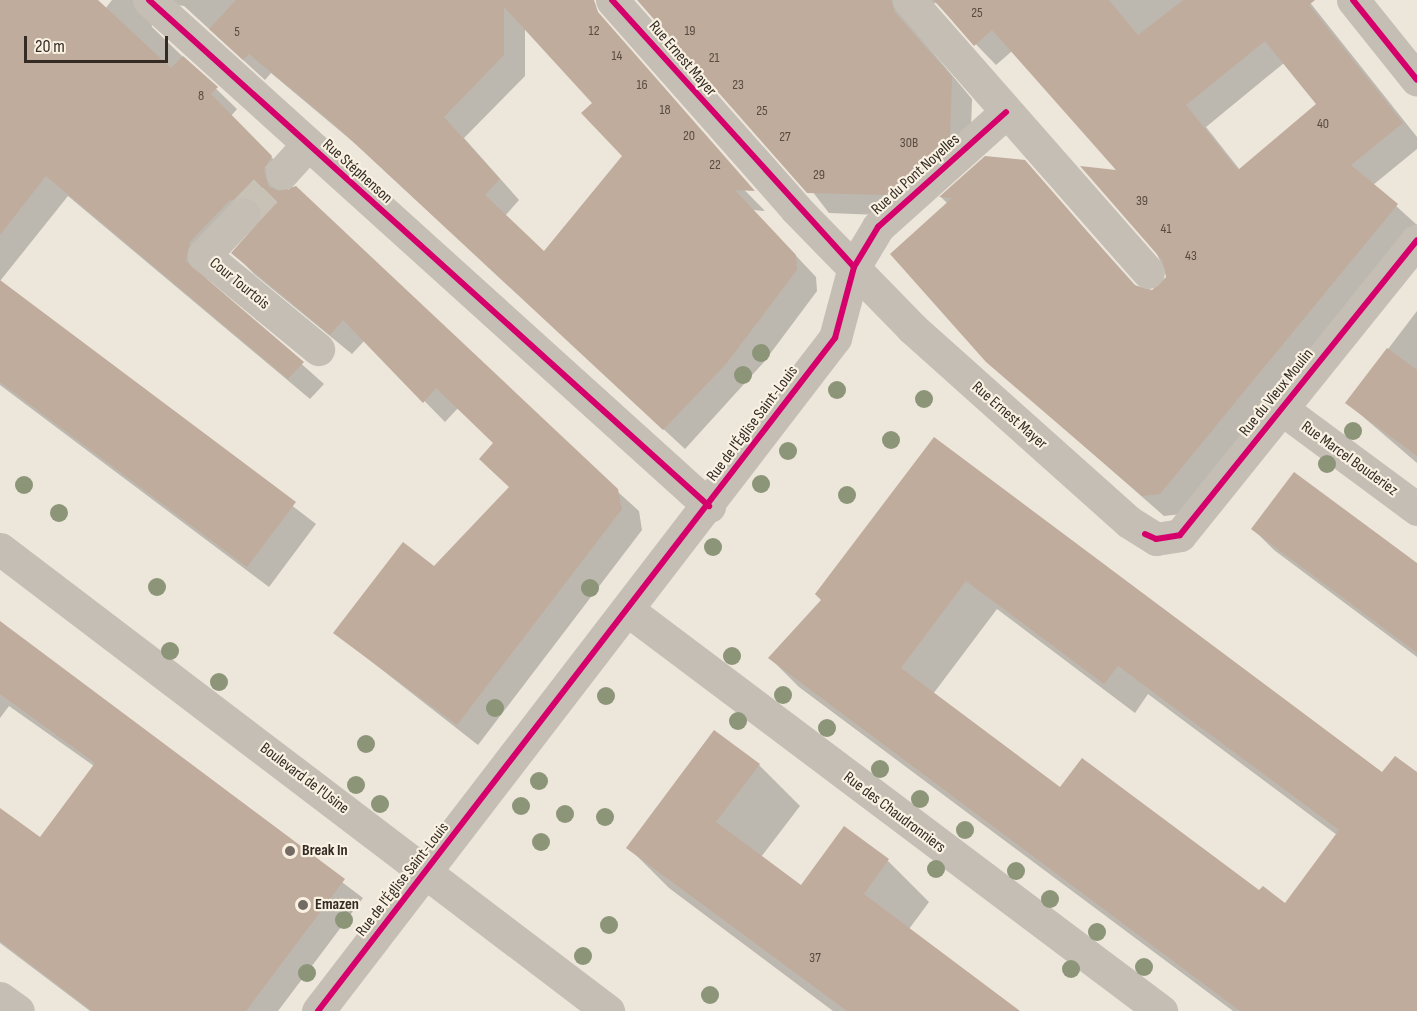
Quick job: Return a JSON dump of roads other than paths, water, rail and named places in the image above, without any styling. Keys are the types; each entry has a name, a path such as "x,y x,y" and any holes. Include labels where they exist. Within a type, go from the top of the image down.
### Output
{"street":[{"name":"Rue Stéphenson","path":"148,0 709,506"},
{"name":"Rue Ernest Mayer","path":"612,0 854,267 969,381 1145,534"},
{"path":"909,0 1148,272"},
{"path":"1353,0 1417,80"},
{"name":"Rue du Pont Noyelles","path":"854,267 878,227 1006,112"},
{"path":"282,173 307,145"},
{"name":"Cour Tourtois","path":"243,214 204,255 318,349"},
{"name":"Rue du Vieux Moulin","path":"1145,534 1156,539 1180,535 1417,240"},
{"name":"Rue de l'Église Saint-Louis","path":"318,1011 629,611 834,338 854,267"},
{"name":"Rue Marcel Bouderiez","path":"1282,409 1417,508"},
{"name":"Boulevard de l'Usine","path":"0,549 608,1011"},
{"name":"Rue des Chaudronniers","path":"629,611 1161,1011"},
{"path":"0,998 18,1011"}],"tunnel":[{"path":"243,214 282,173"}],"place":[{"name":"Break In","path":"290,851"},
{"name":"Emazen","path":"303,905"}]}
